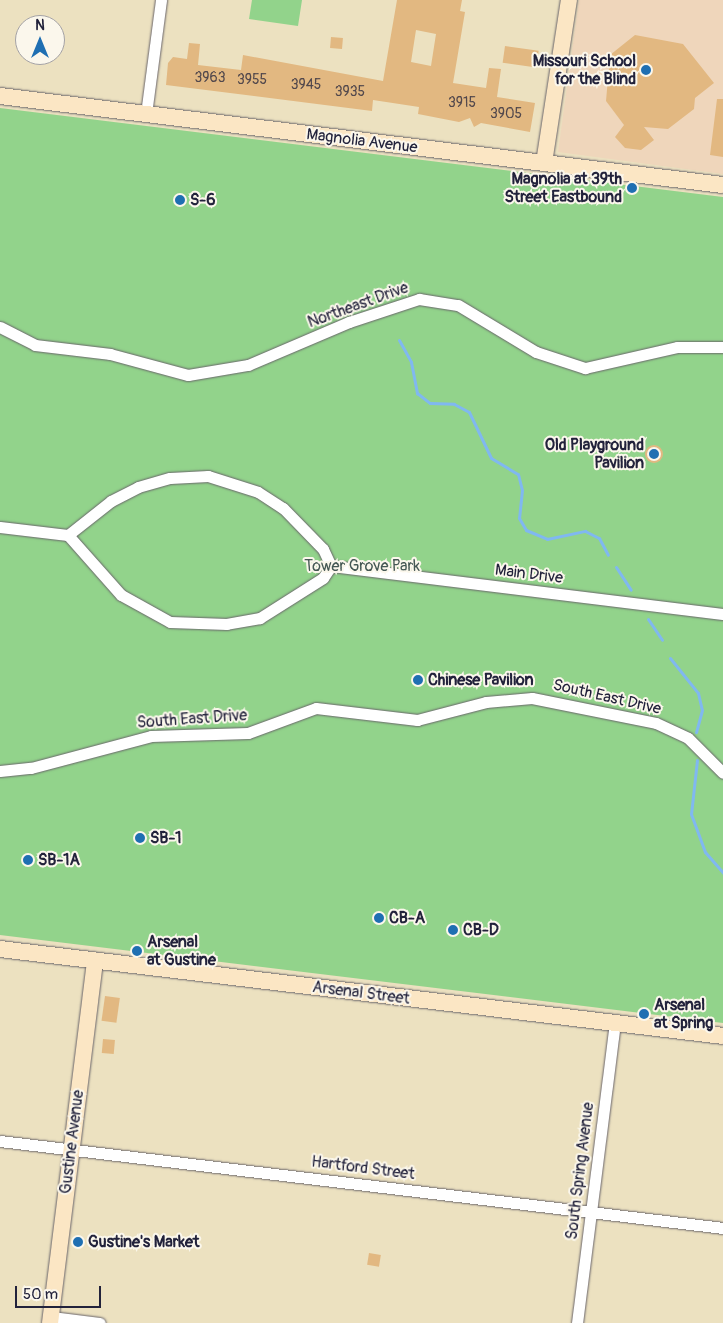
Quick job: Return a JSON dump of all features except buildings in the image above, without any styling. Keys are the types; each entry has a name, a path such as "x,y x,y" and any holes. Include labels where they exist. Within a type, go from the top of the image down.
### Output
{"street":[{"path":"146,114 160,0"},
{"path":"544,163 569,0"},
{"name":"Magnolia Avenue","path":"0,96 723,185"},
{"name":"Northeast Drive","path":"0,327 34,345 110,354 188,375 248,365 349,322 419,299 458,304 536,352 585,368 677,347 723,347"},
{"path":"0,527 68,536 96,571 136,605 170,622 197,626 260,618 290,602 332,566 323,549 284,508 258,492 208,476 170,478 138,488 111,501 68,536"},
{"name":"Main Drive","path":"332,566 723,614"},
{"name":"South East Drive","path":"0,770 31,768 151,736 248,733 316,708 416,720 486,702 532,698 656,723 688,738 723,773"},
{"name":"Arsenal Street","path":"0,949 723,1036"},
{"name":"Gustine Avenue","path":"50,1320 95,961"},
{"name":"South Spring Avenue","path":"577,1323 615,1023"},
{"name":"Hartford Street","path":"0,1141 723,1228"},
{"path":"50,1320 100,1323"}],"shaded area":[{"name":"Missouri School for the Blind","path":"579,0 723,0 723,174 558,152"}],"green space":[{"path":"252,0 302,0 298,26 249,19"},
{"name":"Tower Grove Park","path":"0,108 723,197 723,1023 0,935"}],"waterway":[{"path":"399,340 411,362 417,393 430,403 454,404 469,412 491,458 518,474 522,490 519,518 526,530 547,539 585,531 599,538 608,555"},
{"path":"616,567 631,590"},
{"path":"648,619 662,640"},
{"path":"670,658 698,693 702,710 696,732"},
{"path":"697,760 691,814 705,852 723,873"}],"place":[{"name":"Missouri School for the Blind","path":"646,70"},
{"name":"Magnolia at 39th Street Eastbound","path":"632,188"},
{"name":"S-6","path":"180,200"},
{"name":"Old Playground Pavilion","path":"654,454"},
{"name":"Chinese Pavilion","path":"418,680"},
{"name":"SB-1","path":"140,838"},
{"name":"SB-1A","path":"28,860"},
{"name":"CB-A","path":"379,918"},
{"name":"CB-D","path":"453,930"},
{"name":"Arsenal at Gustine","path":"137,951"},
{"name":"Arsenal at Spring","path":"644,1014"},
{"name":"Gustine's Market","path":"78,1242"}]}
